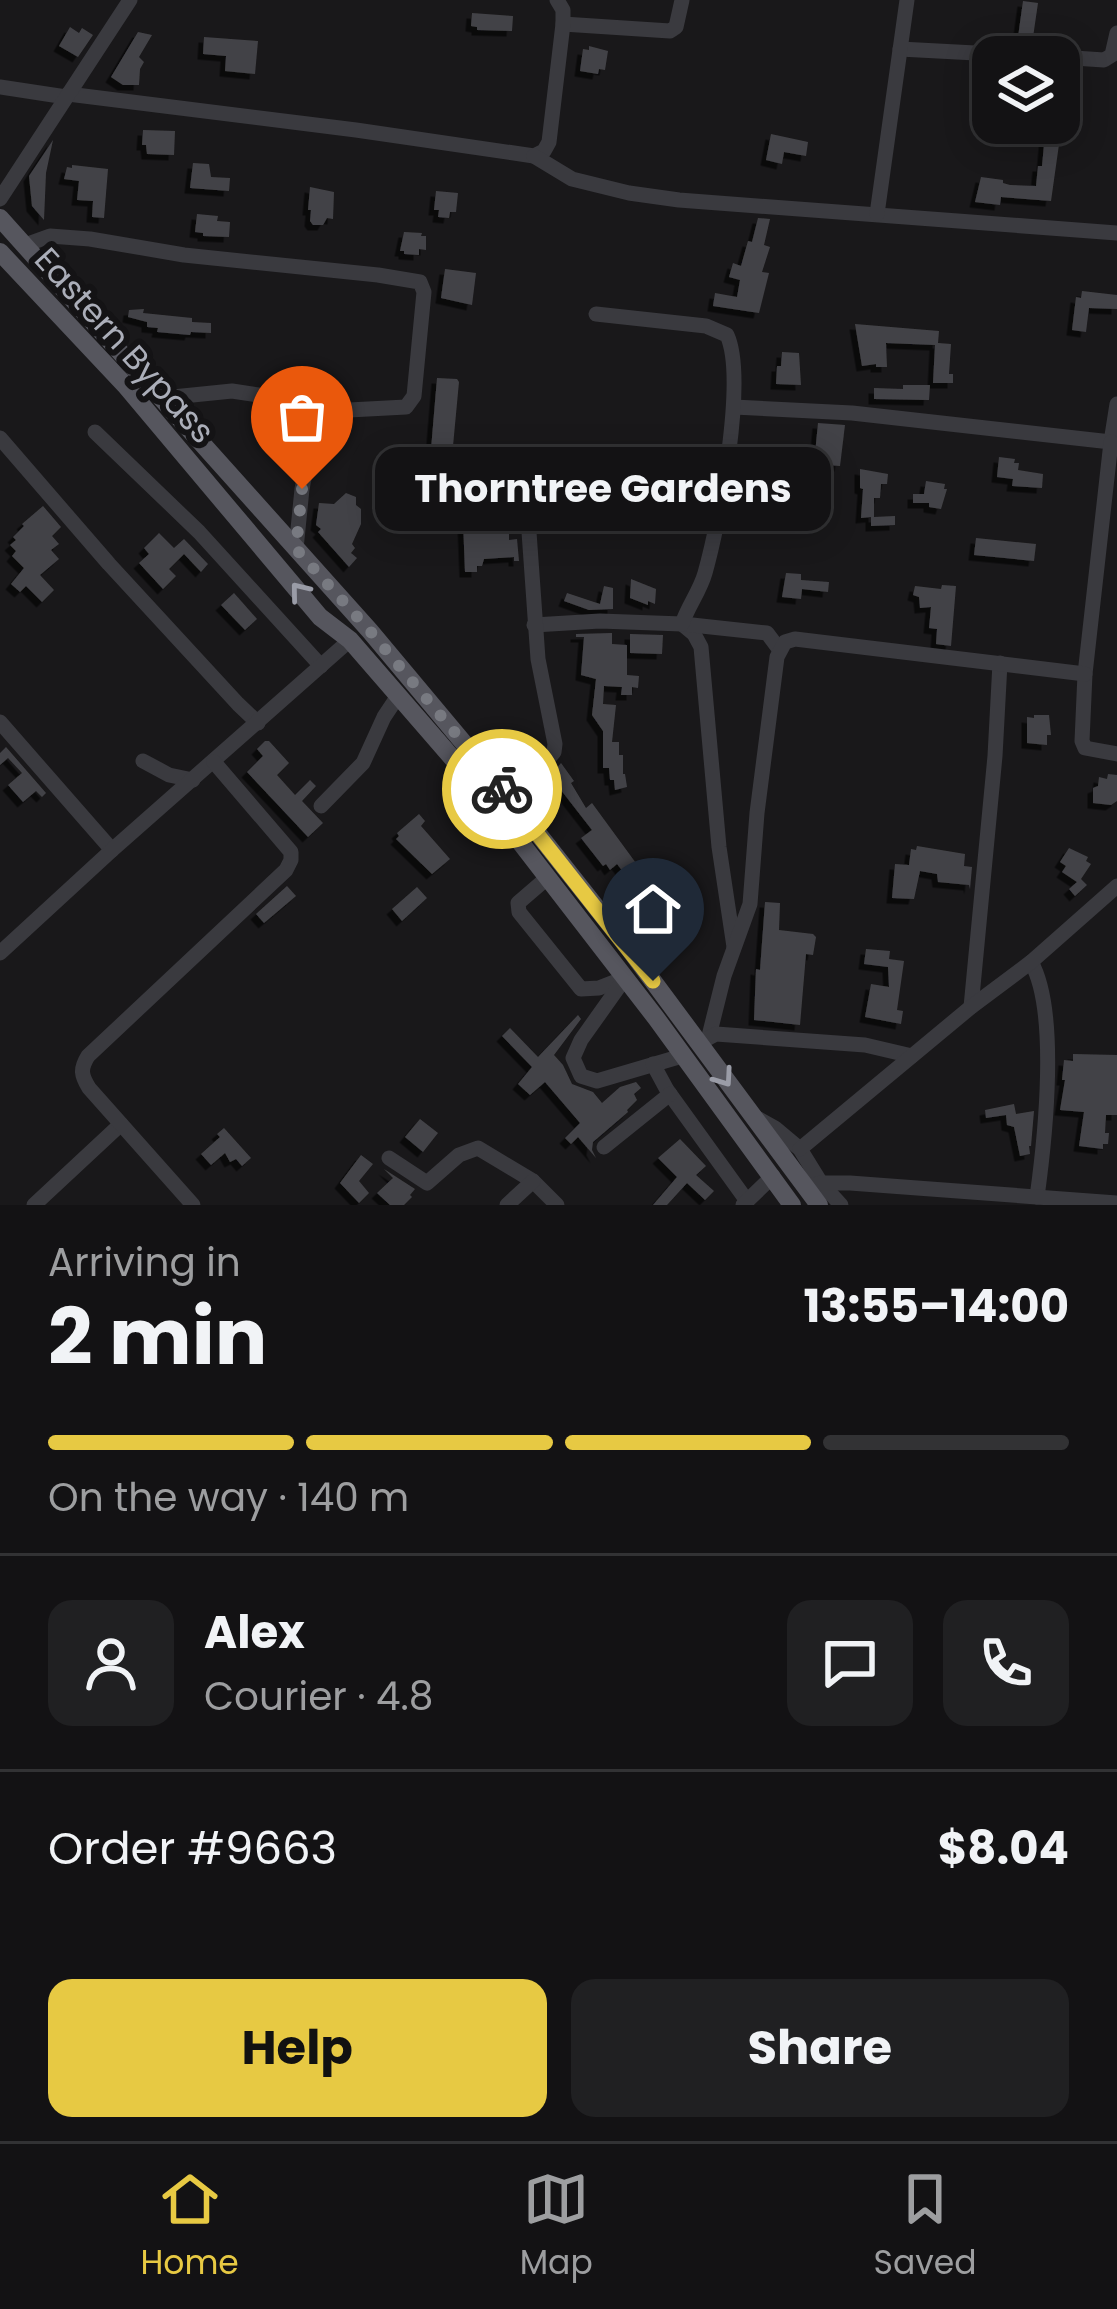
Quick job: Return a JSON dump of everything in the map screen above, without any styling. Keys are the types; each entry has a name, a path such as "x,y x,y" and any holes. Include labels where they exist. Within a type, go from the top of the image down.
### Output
{"main road":[{"name":"Eastern Bypass","path":"0,218 370,631 513,802 705,1040 750,1114 814,1185 819,1205"},
{"name":"Eastern Bypass","path":"0,252 125,386 320,617 350,640 480,790 782,1190"}],"street":[{"path":"0,199 130,0"},
{"path":"534,156 549,142 563,24 557,0"},
{"path":"563,24 670,32 676,27 682,0"},
{"path":"878,214 907,0"},
{"path":"1080,59 1104,60 1112,55 1117,32"},
{"path":"900,49 972,53"},
{"path":"0,87 534,156 572,179 680,200 1117,233"},
{"path":"25,245 50,236 90,239 184,255 420,282 424,292 414,396 406,407 320,413 286,399 232,391 163,398"},
{"path":"596,314 718,329 732,346 734,407 720,499 704,578 682,624"},
{"path":"1117,404 1085,674 1082,742 1085,748 1117,754"},
{"path":"734,407 852,413 1112,442"},
{"path":"296,549 312,426 320,413"},
{"path":"95,432 199,532 321,666"},
{"path":"0,438 258,723"},
{"path":"513,802 554,752 555,744 534,625 529,532"},
{"path":"682,624 701,647 719,848 735,951"},
{"path":"534,625 682,624 767,633 779,649"},
{"path":"705,1040 750,904 757,813 779,649 785,642 795,639 1085,674"},
{"path":"0,953 350,640"},
{"path":"971,1007 1000,663"},
{"path":"321,806 363,763 398,696"},
{"path":"0,722 112,850"},
{"path":"142,761 169,775 194,780"},
{"path":"193,1205 88,1088 82,1065 286,870 291,860 291,852 214,762"},
{"path":"547,878 518,903 519,912 581,988 599,988 625,978"},
{"path":"800,1149 1117,886"},
{"path":"1031,962 1042,984 1047,1091 1037,1197"},
{"path":"625,978 581,1040 574,1058 581,1076 597,1081 682,1056"},
{"path":"705,1040 716,1034 865,1045 912,1056"},
{"path":"653,1064 749,1204 782,1190"},
{"path":"604,1147 670,1094"},
{"path":"750,1114 800,1149 814,1185 841,1205"},
{"path":"34,1205 121,1124"},
{"path":"389,1158 428,1183 459,1155 478,1148 533,1181 556,1205"},
{"path":"507,1205 533,1181"},
{"path":"814,1185 1117,1203"}],"building":[{"path":"1023,1 1038,3 1033,36 1018,36"},
{"path":"472,13 513,16 512,31 477,30 471,26"},
{"path":"70,27 93,35 78,57 59,46"},
{"path":"138,32 152,35 139,57 144,62 139,85 123,85 111,77"},
{"path":"204,37 258,41 255,74 225,71 226,56 203,54"},
{"path":"583,49 608,51 605,70 599,69 598,74 580,71"},
{"path":"143,130 175,131 174,155 147,154"},
{"path":"771,134 808,142 806,156 784,152 782,164 766,160"},
{"path":"53,140 44,220 32,206 29,176"},
{"path":"1044,144 1059,144 1051,201 1001,197 1000,205 975,202 981,177 1036,186 1038,166 1042,166"},
{"path":"193,163 209,164 211,177 230,178 229,191 190,188"},
{"path":"72,165 108,169 104,218 92,217 93,201 77,200 79,181 64,179"},
{"path":"310,187 334,192 333,219 327,218 323,225 310,221"},
{"path":"436,191 458,193 456,212 450,212 449,218 438,217 439,210 434,210"},
{"path":"197,214 230,222 229,237 195,232"},
{"path":"758,218 770,219 764,245 770,247 762,272 769,273 759,313 713,306 715,293 737,297 740,280 729,277 733,263 741,266"},
{"path":"404,232 426,236 426,250 419,249 419,255 400,251"},
{"path":"445,269 476,273 472,305 441,298"},
{"path":"1082,291 1117,295 1117,309 1089,308 1086,332 1072,330 1076,297 1081,298"},
{"path":"144,309 143,313 211,323 211,333 157,332 147,322 128,317 129,310"},
{"path":"855,324 939,331 938,343 951,344 953,383 933,383 935,345 886,343 887,367 862,366"},
{"path":"782,352 799,353 801,385 776,384"},
{"path":"437,378 459,382 451,467 428,485"},
{"path":"903,385 930,385 929,400 874,399 874,388 903,389"},
{"path":"818,423 845,425 840,466 814,464"},
{"path":"999,457 1015,459 1018,470 1043,474 1042,488 1012,486 1013,479 997,477"},
{"path":"860,469 888,474 880,498 874,498 874,517 895,516 895,525 871,526 871,517 861,518"},
{"path":"926,481 945,484 941,509 913,503 913,494 924,494"},
{"path":"346,493 356,497 361,509 351,553 357,558 349,567 316,525 319,503 334,504"},
{"path":"43,506 61,527 52,536 59,544 51,550 59,559 40,575 54,590 42,602 26,586 20,592 11,584 24,568 12,556 16,551 10,545 22,524"},
{"path":"463,521 509,521 509,540 517,539 519,561 514,557 484,559 477,572 465,572"},
{"path":"159,533 174,548 184,539 208,564 201,572 184,554 169,569 176,576 163,589 139,563 149,554 144,548"},
{"path":"976,538 1036,544 1034,561 974,555"},
{"path":"786,573 801,574 801,580 829,582 828,592 802,589 801,599 782,597"},
{"path":"631,579 656,589 655,604 630,598"},
{"path":"942,585 956,586 951,646 936,644 937,629 929,628 931,607 920,608 919,597 913,595 915,586 941,589"},
{"path":"604,586 613,588 613,609 589,610 564,601 567,593 600,604"},
{"path":"234,593 257,619 245,630 221,605"},
{"path":"612,633 612,644 627,645 627,675 639,676 632,695 621,695 622,687 604,686 603,704 616,705 612,742 619,742 627,787 615,790 609,768 603,768 603,731 592,715 596,679 581,675 584,637 576,637"},
{"path":"630,634 663,635 662,654 630,653"},
{"path":"1049,715 1047,745 1027,743 1027,717"},
{"path":"265,741 289,763 277,775 295,795 310,780 316,786 302,801 323,823 308,837 247,772 263,756 257,749"},
{"path":"6,747 46,793 42,797 36,791 23,802 8,785 22,773 8,758 0,765 0,753"},
{"path":"561,763 586,808 592,803 680,923 683,920 694,935 675,948 617,864 610,870 603,866 581,838 592,830 550,776"},
{"path":"1108,774 1117,775 1117,801 1093,803 1093,788 1099,777 1107,779"},
{"path":"419,814 425,821 421,826 450,859 432,874 396,839"},
{"path":"1069,848 1088,857 1091,864 1081,879 1087,885 1075,896 1069,889 1077,882 1062,872 1066,866 1060,862"},
{"path":"911,849 965,854 964,866 972,867 970,889 969,885 938,882 937,874 920,871 914,899 892,898 895,864 909,865"},
{"path":"287,886 296,896 264,923 256,914"},
{"path":"417,887 427,898 402,921 392,909"},
{"path":"765,902 780,903 779,930 816,937 813,955 806,954 800,1025 754,1020"},
{"path":"866,949 890,951 889,959 904,961 897,1010 903,1011 901,1024 865,1017 871,984 889,987 888,967 864,964"},
{"path":"578,1015 581,1019 554,1055 572,1084 593,1092 602,1103 620,1087 636,1082 641,1088 628,1112 593,1142 596,1158 578,1137 571,1144 565,1138 580,1123 545,1082 530,1095 518,1084 532,1067 502,1036 510,1028 538,1057"},
{"path":"1073,1054 1117,1055 1117,1115 1106,1115 1105,1133 1109,1133 1103,1149 1079,1146 1084,1112 1060,1110 1064,1060 1073,1061"},
{"path":"1014,1104 1016,1114 1034,1111 1030,1154 1020,1156 1014,1127 1007,1125 1006,1115 986,1118 985,1110"},
{"path":"420,1119 438,1133 423,1152 405,1137"},
{"path":"224,1128 251,1158 242,1166 236,1159 230,1162 225,1153 211,1165 201,1154"},
{"path":"680,1139 706,1166 696,1175 714,1191 705,1200 687,1183 667,1205 653,1205 677,1177 658,1158"},
{"path":"361,1155 373,1164 359,1181 369,1193 359,1203 340,1183"},
{"path":"384,1169 415,1189 404,1205 390,1205 377,1193 393,1178"}],"way so far":[{"path":"302,489 296,549 502,789"}],"place":[{"name":"Thorntree Gardens","path":"302,489"}],"route":[{"path":"502,789 653,981"}]}
